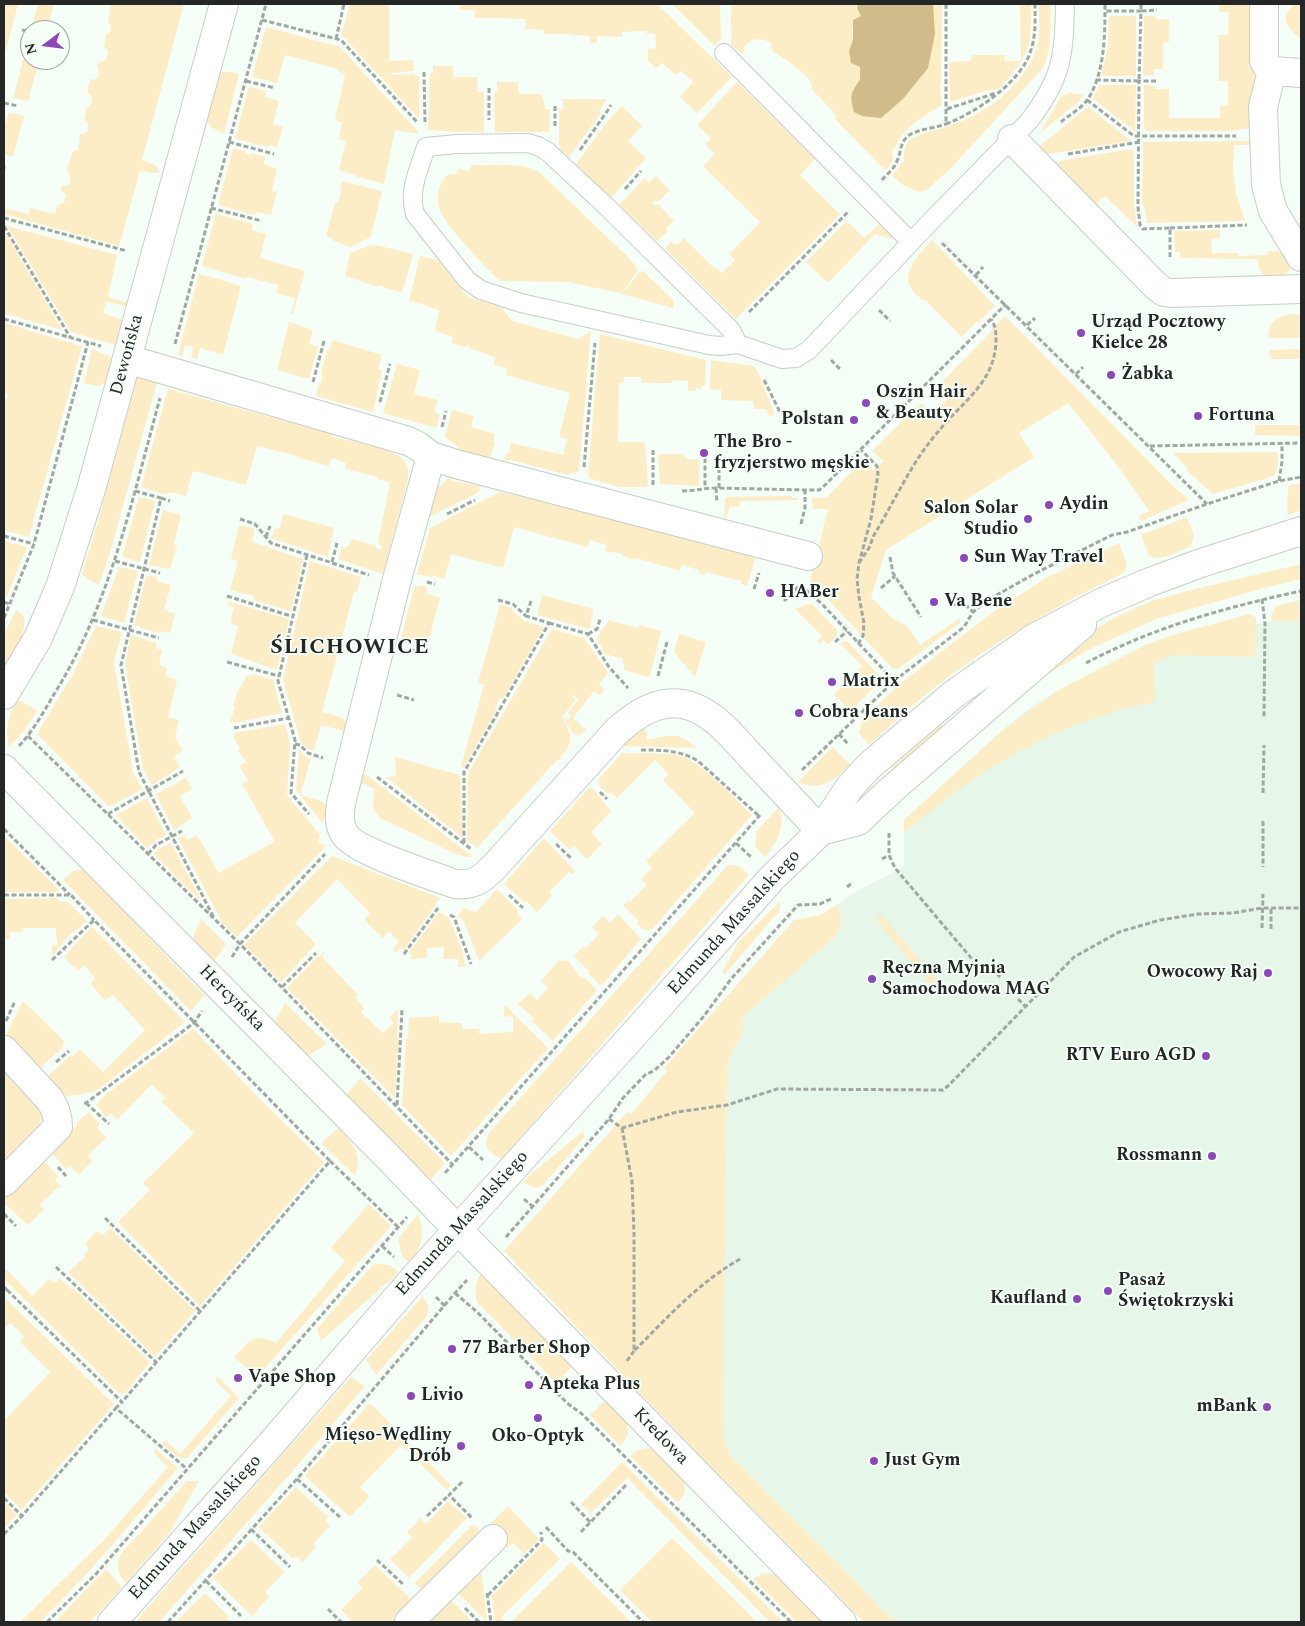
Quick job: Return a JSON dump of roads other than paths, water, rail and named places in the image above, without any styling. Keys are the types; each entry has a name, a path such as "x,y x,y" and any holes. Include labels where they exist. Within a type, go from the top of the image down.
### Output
{"street":[{"name":"Dewońska","path":"4,696 38,638 60,587 92,486 224,4"},
{"path":"1264,4 1264,61 1272,71 1301,73"},
{"path":"1272,71 1264,107 1266,185 1273,212 1301,257"},
{"path":"1018,145 1164,292 1301,288"},
{"path":"127,357 408,441 431,456 808,556"},
{"path":"431,456 396,584 341,803 339,818 344,834 364,849 455,884 466,886 475,883 494,866 617,731 635,716 650,708 672,703 692,706 715,720 821,831"},
{"name":"Edmunda Massalskiego","path":"112,1622 283,1430 415,1277 772,878 821,831 858,821 891,790 1080,627 1103,602 1184,569 1301,531"},
{"name":"Hercyńska","path":"4,769 458,1230"},
{"path":"4,1050 50,1100 56,1109 58,1127 4,1182"},
{"name":"Kredowa","path":"458,1230 842,1622"},
{"path":"418,1614 493,1539"}],"lane":[{"path":"734,337 720,346 709,345 521,303 481,290 466,280 415,214 412,205 412,191 426,147 489,143 528,143 538,146 566,168 734,337 782,359 796,358 809,350 912,242 1018,145 1047,96 1059,70 1064,43 1065,4"},
{"path":"724,53 864,196 912,242"}],"place":[{"name":"Urząd Pocztowy Kielce 28","path":"1081,333"},
{"name":"Żabka","path":"1111,375"},
{"name":"Oszin Hair & Beauty","path":"866,403"},
{"name":"Fortuna","path":"1198,416"},
{"name":"Polstan","path":"854,420"},
{"name":"The Bro - fryzjerstwo męskie","path":"704,453"},
{"name":"Aydin","path":"1049,505"},
{"name":"Salon Solar Studio","path":"1028,519"},
{"name":"Sun Way Travel","path":"964,558"},
{"name":"HABer","path":"770,593"},
{"name":"Va Bene","path":"934,602"},
{"name":"Matrix","path":"832,682"},
{"name":"Cobra Jeans","path":"799,713"},
{"name":"Owocowy Raj","path":"1268,973"},
{"name":"Ręczna Myjnia Samochodowa MAG","path":"872,979"},
{"name":"RTV Euro AGD","path":"1206,1056"},
{"name":"Rossmann","path":"1212,1156"},
{"name":"Pasaż Świętokrzyski","path":"1108,1291"},
{"name":"Kaufland","path":"1077,1299"},
{"name":"77 Barber Shop","path":"452,1349"},
{"name":"Vape Shop","path":"238,1378"},
{"name":"Apteka Plus","path":"529,1385"},
{"name":"Livio","path":"411,1396"},
{"name":"mBank","path":"1267,1407"},
{"name":"Oko-Optyk","path":"538,1418"},
{"name":"Mięso-Wędliny Drób","path":"461,1446"},
{"name":"Just Gym","path":"874,1461"}],"district":[{"name":"ŚLICHOWICE","path":"350,649"}]}
